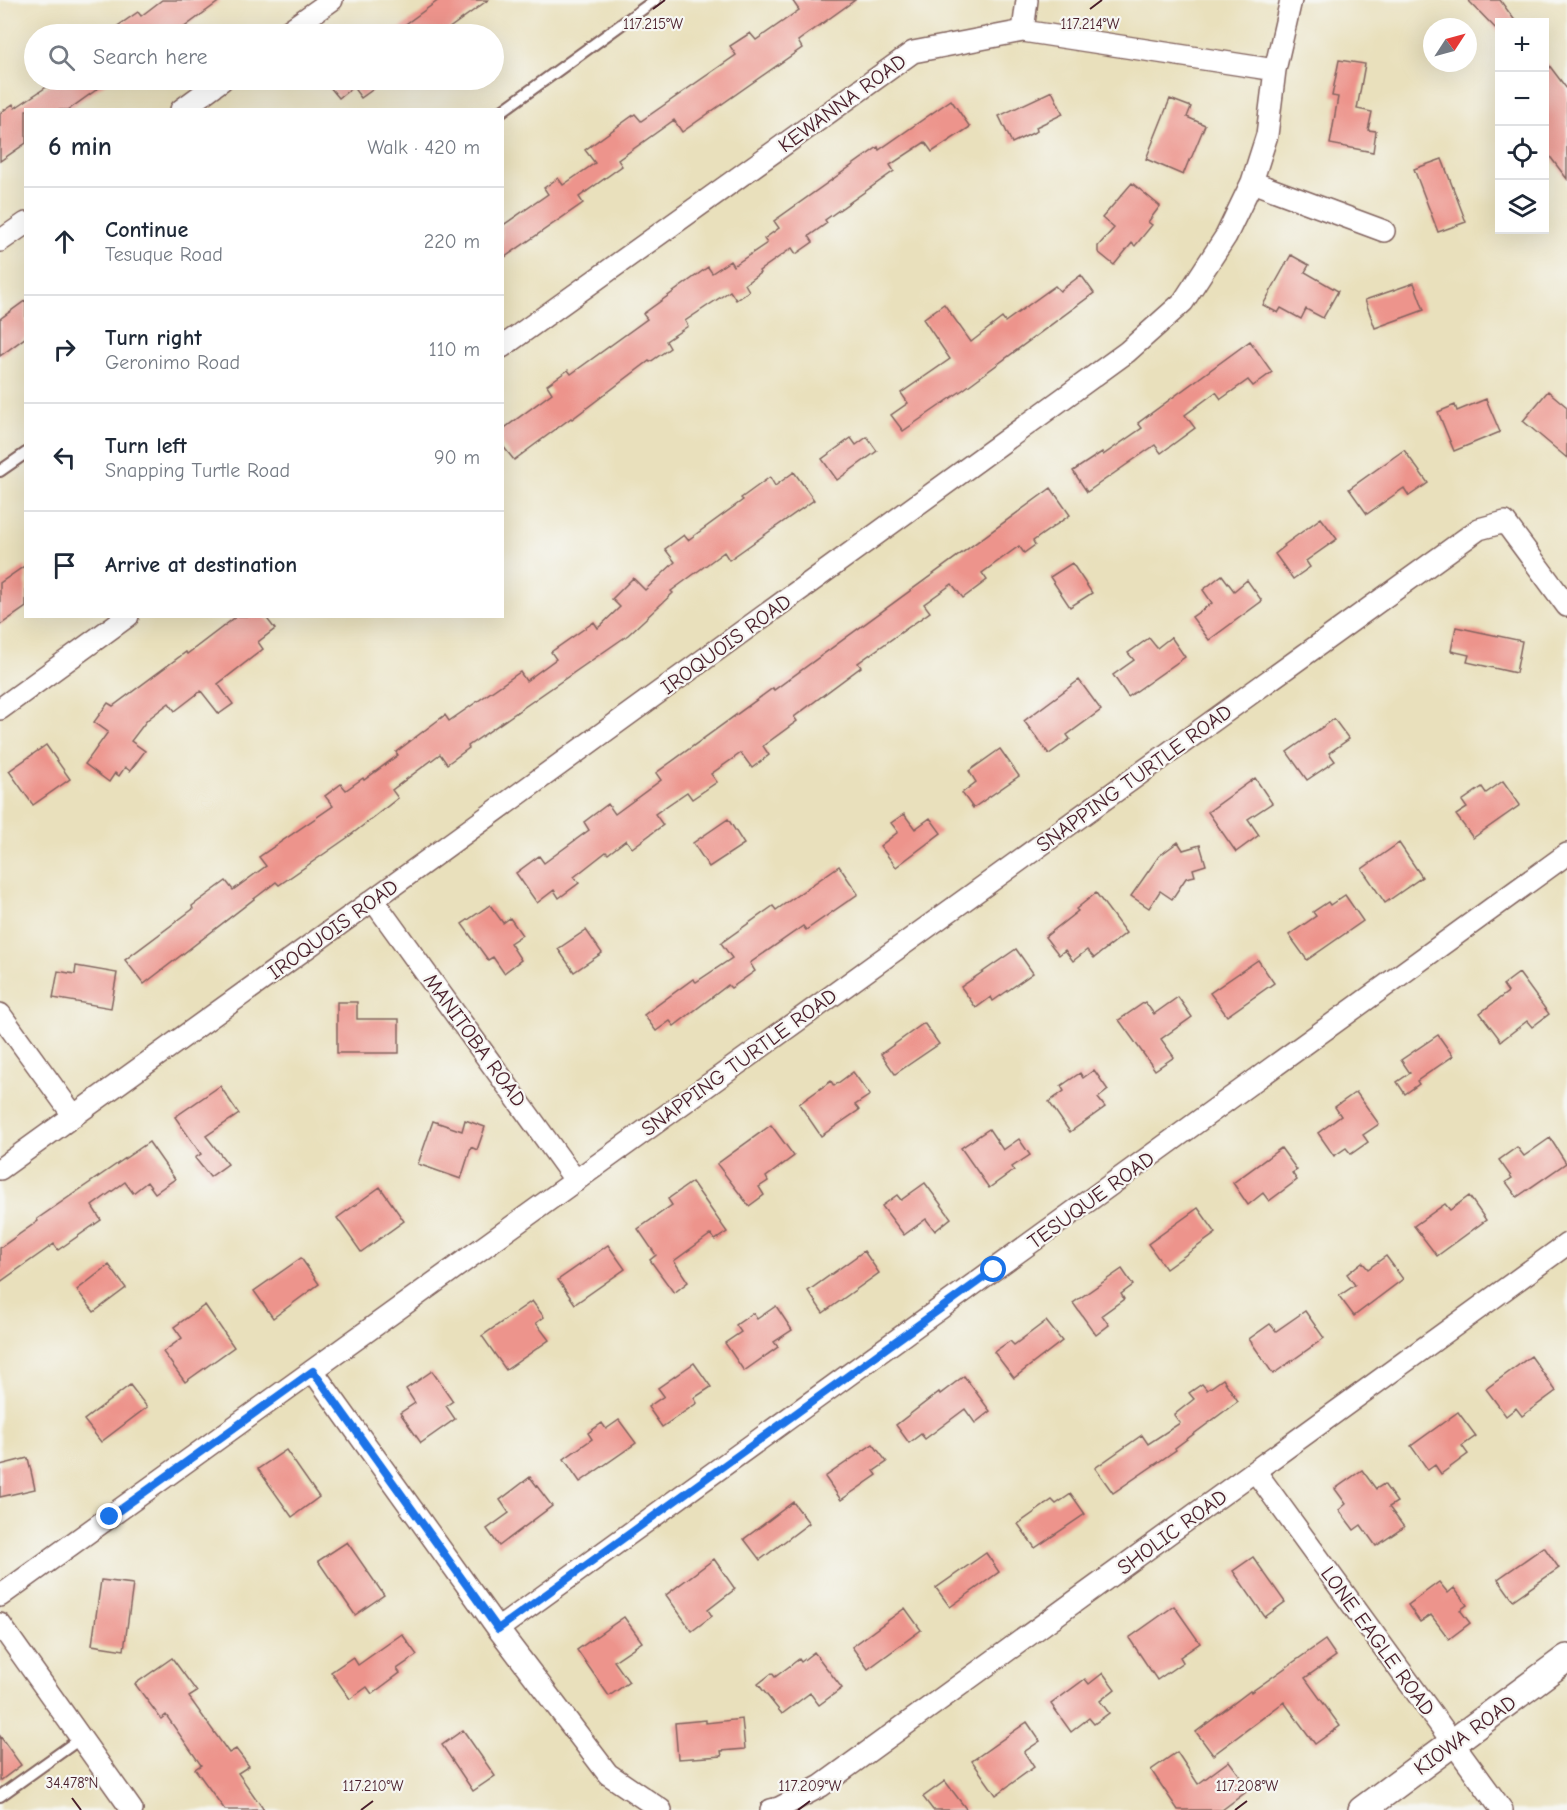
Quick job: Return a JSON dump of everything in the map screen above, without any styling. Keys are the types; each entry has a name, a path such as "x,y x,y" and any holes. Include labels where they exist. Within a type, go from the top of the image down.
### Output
{"street":[{"path":"298,24 332,0"},
{"path":"1023,31 1027,0"},
{"name":"IROQUOIS ROAD","path":"0,1169 1127,352 1182,302 1226,236 1252,182 1267,135 1275,70 1291,0"},
{"name":"KEWANNA ROAD","path":"504,346 913,51 1023,31 1275,70"},
{"path":"184,108 208,90"},
{"path":"1252,182 1384,231"},
{"path":"0,241 24,224"},
{"name":"SNAPPING TURTLE ROAD","path":"0,1596 1479,529 1504,522 1567,606"},
{"path":"0,709 125,618"},
{"name":"TESUQUE ROAD","path":"498,1629 1567,854"},
{"name":"MANITOBA ROAD","path":"374,900 576,1181"},
{"path":"0,1014 74,1116"},
{"name":"SHOLIC ROAD","path":"771,1810 821,1786 1567,1244"},
{"path":"313,1371 498,1629 609,1774 661,1810"},
{"name":"LONE EAGLE ROAD","path":"1255,1471 1502,1810"},
{"path":"0,1624 132,1810"},
{"name":"KIOWA ROAD","path":"1362,1810 1567,1659"}],"lane":[{"path":"504,110 598,44 655,0"},
{"path":"0,471 24,454"},
{"path":"0,1796 81,1738"}],"building":[{"path":"162,0 221,0 189,24 121,24 138,12 141,16"},
{"path":"439,0 488,0 455,24 406,24"},
{"path":"792,0 855,0 798,41 802,48 682,132 674,120 618,160 622,166 579,197 583,203 504,258 504,225 548,194 544,188 558,178 563,185 595,163 585,150 635,114 641,121 736,55 730,46 750,33 756,40 799,10"},
{"path":"1468,0 1500,0 1513,18 1495,18 1495,28"},
{"path":"1339,60 1365,64 1357,109 1372,112 1368,130 1376,131 1373,152 1330,144 1338,97 1332,96"},
{"path":"1549,65 1567,89 1567,179 1549,155"},
{"path":"42,90 96,90 71,108 24,108 24,144 0,161 0,113 13,104 15,108"},
{"path":"332,90 349,90 339,98"},
{"path":"355,90 372,90 361,98"},
{"path":"1052,91 1063,114 1036,127 1037,131 1012,143 999,116"},
{"path":"1170,99 1191,107 1187,117 1205,125 1183,175 1146,159"},
{"path":"951,100 970,127 932,152 925,142 890,165 894,171 825,220 827,223 809,236 813,242 796,254 792,248 759,271 760,273 745,284 749,291 736,300 730,291 685,321 688,326 666,341 670,348 514,460 504,448 504,429 552,393 547,385 568,370 571,374 647,319 643,314 708,267 712,273 730,261 733,266 767,243 764,239 779,228 774,221 878,147 879,150"},
{"path":"1442,159 1466,222 1438,232 1414,169"},
{"path":"1132,183 1160,206 1148,222 1152,225 1135,246 1132,243 1114,265 1098,252 1098,246 1114,228 1102,218"},
{"path":"1291,255 1309,265 1305,272 1338,291 1323,318 1306,309 1301,319 1281,308 1278,313 1263,305"},
{"path":"1081,275 1094,293 903,431 891,415 908,403 901,393 950,359 923,319 944,304 971,342 1002,318 1005,322 1055,286 1060,291"},
{"path":"1414,283 1424,310 1375,328 1365,300"},
{"path":"24,301 24,338 0,356 0,319"},
{"path":"1250,341 1272,372 1253,386 1248,380 1221,399 1216,392 1185,415 1195,428 1161,453 1155,445 1087,492 1073,471 1102,452 1103,455 1142,428 1138,423"},
{"path":"1548,391 1567,407 1567,458 1523,421"},
{"path":"1486,399 1500,432 1454,451 1438,412 1455,405 1457,411"},
{"path":"867,437 877,451 837,480 822,459 851,438 856,445"},
{"path":"1404,450 1428,483 1409,496 1404,488 1367,514 1349,489"},
{"path":"794,472 814,500 729,560 724,552 671,591 673,593 628,635 468,746 469,748 447,764 440,754 392,790 398,798 347,838 279,885 276,882 144,984 125,960 226,881 233,890 266,866 259,857 333,806 325,796 341,784 346,790 363,778 364,780 398,755 396,752 445,715 449,721 520,672 526,681 556,659 551,652 594,622 598,628 620,607 612,599 633,578 645,590 675,562 665,549 684,535 688,540 770,477 775,486"},
{"path":"1051,488 1070,515 1033,541 1035,545 1024,553 1019,546 982,573 987,580 963,598 952,584 924,604 930,612 858,663 861,667 794,717 797,721 763,746 769,755 752,768 741,753 711,774 717,782 692,799 687,792 655,814 663,825 632,848 626,840 608,854 606,852 574,877 579,883 559,898 554,890 537,903 516,873 539,856 544,863 589,830 584,822 608,804 615,814 661,780 656,773"},
{"path":"1321,518 1337,539 1306,561 1310,567 1293,579 1275,554"},
{"path":"1072,563 1092,593 1070,607 1050,577"},
{"path":"24,566 24,608 0,625 0,583"},
{"path":"1222,575 1234,591 1247,580 1262,601 1209,640 1192,617 1212,603 1203,590"},
{"path":"234,618 267,618 275,629 258,642 263,649 218,684 233,704 219,714 201,691 175,711 169,703 147,720 131,741 145,751 130,771 125,767 119,776 115,773 109,782 85,764 108,732 94,722 108,703 113,706 186,652 187,654"},
{"path":"1456,627 1522,641 1516,673 1467,662 1469,655 1451,651"},
{"path":"1171,637 1185,657 1128,697 1113,675 1134,660 1128,653 1149,638 1157,648"},
{"path":"1079,680 1101,710 1067,735 1070,739 1049,754 1024,721"},
{"path":"1334,719 1349,739 1329,753 1335,761 1307,780 1287,752"},
{"path":"46,745 70,779 33,805 9,771"},
{"path":"1000,749 1019,776 973,808 962,793 976,782 969,771"},
{"path":"1255,778 1272,803 1248,819 1259,835 1236,852 1208,812"},
{"path":"1503,781 1520,805 1473,838 1456,815 1467,808 1462,801 1482,787 1486,793"},
{"path":"904,814 915,829 930,818 941,833 896,867 880,846 898,832 891,823"},
{"path":"728,819 744,844 709,867 693,843"},
{"path":"1178,842 1183,850 1200,845 1206,865 1193,869 1195,876 1186,878 1172,899 1160,891 1149,908 1131,896 1159,856"},
{"path":"1399,843 1422,877 1385,903 1362,869"},
{"path":"839,866 858,894 806,930 803,926 750,963 755,971 731,988 728,985 674,1026 670,1021 656,1031 644,1015 693,979 696,982 732,958 721,943 773,906 776,910"},
{"path":"1096,893 1126,933 1094,958 1087,950 1073,961 1065,950 1059,955 1045,937 1078,911 1076,909"},
{"path":"1345,895 1363,921 1307,960 1289,935 1316,916 1313,912"},
{"path":"490,905 503,923 510,918 522,935 510,943 521,960 504,973 493,957 488,960 462,924"},
{"path":"586,930 602,953 574,972 558,949"},
{"path":"1016,949 1033,973 993,1001 991,997 976,1008 961,987"},
{"path":"1258,960 1274,983 1227,1016 1210,993"},
{"path":"76,966 117,973 111,1008 53,998 58,971 75,974"},
{"path":"1519,973 1549,1014 1532,1027 1527,1021 1501,1041 1480,1013 1508,992 1503,985"},
{"path":"1178,997 1192,1017 1161,1039 1174,1057 1155,1070 1119,1020 1145,1002 1154,1014"},
{"path":"337,1002 357,1002 357,1019 399,1019 399,1053 337,1053"},
{"path":"924,1023 939,1044 895,1074 881,1054"},
{"path":"1438,1035 1453,1056 1417,1081 1419,1084 1405,1094 1397,1082 1410,1073 1401,1060"},
{"path":"1094,1070 1108,1090 1098,1098 1105,1107 1070,1132 1049,1102 1064,1091 1061,1086 1080,1073 1083,1078"},
{"path":"853,1072 870,1095 855,1105 859,1110 821,1136 799,1104 831,1081 834,1086"},
{"path":"220,1086 239,1114 206,1136 228,1164 210,1177 195,1158 201,1154 175,1117"},
{"path":"1356,1092 1379,1124 1363,1135 1368,1142 1351,1154 1346,1148 1334,1156 1318,1133 1341,1116 1335,1107"},
{"path":"465,1120 485,1127 477,1150 471,1147 461,1179 418,1164 433,1121 462,1131"},
{"path":"771,1125 794,1156 766,1177 768,1181 759,1187 764,1195 749,1206 717,1164"},
{"path":"989,1129 1003,1150 1019,1139 1030,1155 1012,1167 1014,1170 989,1188 961,1148"},
{"path":"1550,1138 1566,1163 1517,1197 1506,1182 1512,1178 1499,1160 1517,1147 1524,1156"},
{"path":"149,1142 175,1179 155,1193 147,1182 133,1193 125,1182 92,1206 101,1220 58,1250 54,1244 0,1282 0,1248 38,1221 37,1219"},
{"path":"1281,1148 1297,1170 1292,1173 1297,1180 1269,1201 1263,1193 1248,1205 1233,1183"},
{"path":"692,1182 727,1232 715,1240 711,1234 674,1261 688,1282 674,1293 650,1260 656,1255 638,1229 672,1205 668,1199"},
{"path":"925,1183 951,1218 935,1231 926,1219 904,1235 882,1206 897,1195 901,1200"},
{"path":"380,1187 404,1221 361,1252 337,1218"},
{"path":"1469,1196 1486,1220 1437,1256 1414,1226 1445,1204 1450,1210"},
{"path":"1198,1208 1216,1233 1166,1269 1148,1244"},
{"path":"608,1245 625,1269 575,1304 558,1280"},
{"path":"864,1251 879,1273 823,1313 808,1291"},
{"path":"1386,1256 1403,1279 1354,1316 1339,1296 1355,1285 1347,1274 1362,1262 1368,1269"},
{"path":"301,1258 319,1284 273,1318 254,1291"},
{"path":"109,1265 126,1288 94,1312 77,1290"},
{"path":"1122,1269 1133,1285 1121,1294 1124,1299 1102,1315 1109,1325 1096,1335 1073,1303"},
{"path":"532,1301 544,1317 536,1323 549,1340 506,1370 482,1336"},
{"path":"205,1305 234,1347 185,1382 163,1352 182,1338 174,1327"},
{"path":"776,1306 792,1330 774,1342 778,1347 744,1371 725,1343 741,1332 736,1325 753,1313 757,1319"},
{"path":"1305,1311 1324,1338 1273,1374 1249,1339 1270,1324 1276,1331"},
{"path":"1046,1321 1062,1341 1014,1378 994,1352 1010,1341 1014,1345"},
{"path":"1531,1356 1556,1391 1522,1416 1516,1408 1506,1416 1486,1389"},
{"path":"694,1363 711,1387 694,1398 697,1403 662,1427 648,1407 664,1396 658,1388"},
{"path":"432,1371 453,1401 446,1406 455,1419 421,1443 400,1413 415,1403 406,1389"},
{"path":"964,1376 990,1411 975,1423 965,1409 925,1439 921,1434 909,1443 896,1425"},
{"path":"1223,1379 1238,1401 1175,1448 1176,1450 1113,1493 1095,1468 1142,1435 1148,1444 1180,1423 1174,1415 1194,1399 1189,1393 1202,1384 1207,1390"},
{"path":"130,1385 147,1407 101,1442 84,1420"},
{"path":"1458,1412 1476,1436 1462,1446 1468,1454 1441,1474 1435,1465 1428,1470 1411,1446"},
{"path":"619,1420 636,1443 580,1482 564,1459 592,1439 588,1433 602,1423 606,1429"},
{"path":"873,1444 887,1462 874,1471 877,1475 841,1500 825,1477"},
{"path":"286,1450 319,1497 292,1517 258,1469"},
{"path":"28,1458 35,1489 0,1497 0,1465"},
{"path":"1362,1470 1376,1489 1384,1484 1397,1502 1389,1507 1404,1527 1376,1546 1361,1525 1354,1530 1339,1510 1346,1504 1335,1489"},
{"path":"530,1477 552,1506 499,1546 487,1529 509,1513 500,1500"},
{"path":"1071,1494 1085,1514 1035,1548 1018,1524 1052,1500 1056,1504"},
{"path":"793,1502 809,1523 760,1560 744,1539"},
{"path":"347,1542 384,1595 355,1615 318,1561"},
{"path":"1544,1547 1559,1568 1513,1600 1498,1579"},
{"path":"986,1553 999,1572 950,1607 936,1588"},
{"path":"1253,1557 1285,1602 1265,1617 1233,1571"},
{"path":"714,1559 735,1589 708,1610 712,1616 692,1631 666,1595"},
{"path":"101,1580 133,1584 124,1650 92,1645"},
{"path":"1439,1582 1448,1593 1454,1588 1467,1605 1460,1610 1470,1623 1449,1639 1431,1615 1420,1622 1408,1605"},
{"path":"1174,1606 1200,1643 1180,1657 1183,1662 1157,1680 1129,1638"},
{"path":"905,1608 921,1630 868,1669 852,1647"},
{"path":"624,1617 642,1642 614,1661 629,1682 609,1696 577,1650"},
{"path":"402,1634 417,1655 397,1669 400,1673 372,1694 367,1687 350,1699 331,1672 353,1657 358,1665"},
{"path":"1325,1640 1336,1656 1305,1678 1340,1726 1315,1744 1284,1702 1213,1755 1196,1732 1250,1691"},
{"path":"814,1652 842,1688 819,1705 810,1693 782,1714 758,1684 772,1673 775,1677 799,1659 801,1662"},
{"path":"172,1658 197,1692 189,1697 229,1753 236,1749 249,1766 238,1773 264,1810 225,1810 195,1769 201,1765 166,1715 161,1719 135,1684"},
{"path":"1103,1673 1115,1689 1100,1701 1109,1713 1094,1724 1089,1718 1071,1732 1051,1704 1085,1679 1089,1684"},
{"path":"742,1719 745,1749 721,1751 722,1756 678,1759 675,1723 706,1720 706,1723"},
{"path":"1027,1722 1040,1741 1024,1752 1034,1767 996,1795 972,1761"},
{"path":"463,1730 495,1776 473,1791 442,1745"},
{"path":"0,1736 21,1765 0,1781"},
{"path":"1177,1752 1198,1784 1229,1761 1250,1789 1222,1810 1178,1810 1151,1770"},
{"path":"945,1781 967,1810 933,1810 923,1797"}],"route":[{"path":"110,1517 313,1371 498,1629 994,1270"}]}
